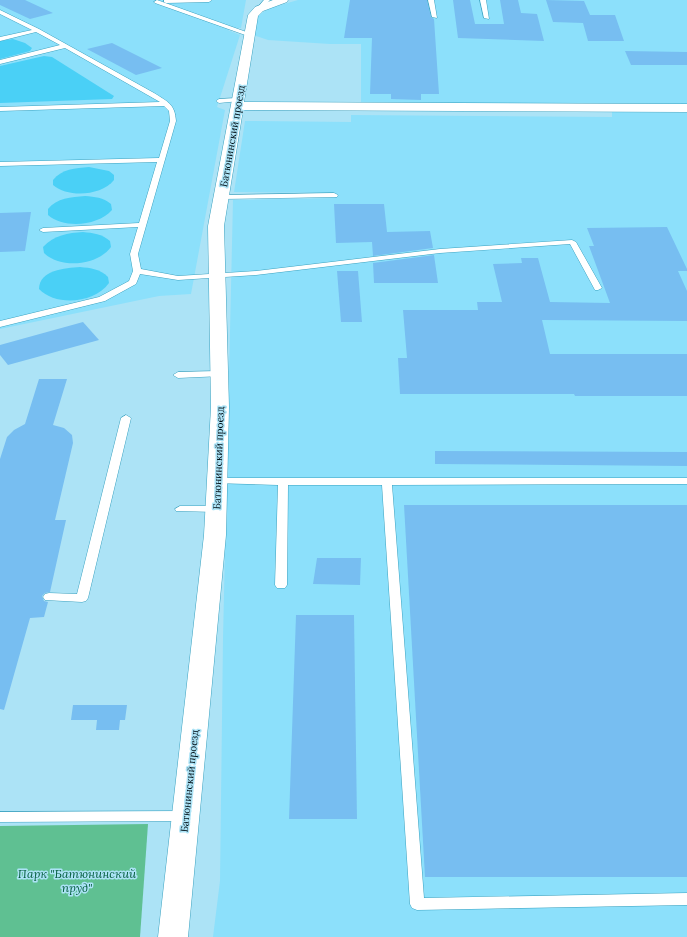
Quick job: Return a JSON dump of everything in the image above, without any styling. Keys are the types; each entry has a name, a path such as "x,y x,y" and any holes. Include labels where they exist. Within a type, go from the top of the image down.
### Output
{"street":[{"path":"259,9 283,0"},
{"name":"Батюнинский проезд","path":"173,937 215,535 220,407 216,226 253,15 259,9"},
{"path":"238,103 664,110 687,108"}],"lane":[{"path":"166,1 208,0"},
{"path":"259,9 267,0"},
{"path":"259,9 275,0"},
{"path":"431,0 435,16"},
{"path":"483,0 487,18"},
{"path":"157,2 250,35"},
{"path":"0,12 4,16 37,30 152,94 172,110 173,121 134,254 137,271 133,282 102,299 0,324"},
{"path":"0,39 37,30"},
{"path":"0,62 65,46"},
{"path":"219,101 238,103"},
{"path":"0,109 166,104"},
{"path":"0,164 161,160"},
{"path":"221,197 334,195"},
{"path":"43,230 142,225"},
{"path":"137,271 178,278 291,269 440,251 572,242 598,288"},
{"path":"178,375 219,374"},
{"path":"49,597 82,598 126,418"},
{"path":"217,480 283,482 687,481"},
{"path":"281,585 283,482"},
{"path":"387,482 417,904 687,899"},
{"path":"180,509 216,508"},
{"path":"0,816 186,816"}],"shaded area":[{"path":"0,0 246,0 241,28 228,30 240,35 217,107 225,110 191,294 159,296 0,329"},
{"path":"298,0 687,0 687,105 361,104 361,44 330,44 268,40 253,35 258,15 270,8"},
{"path":"13,39 25,43 32,48 30,51 0,59 0,41"},
{"path":"44,56 52,57 114,96 112,99 0,103 0,66"},
{"path":"612,112 687,113 687,937 213,937 220,881 223,638 233,200 335,198 334,193 234,192 245,121 351,122 351,115 612,117"},
{"path":"89,167 109,171 114,175 114,180 101,189 84,193 67,192 53,185 53,180 60,173"},
{"path":"85,196 105,200 111,204 112,210 98,220 81,224 63,222 48,215 48,209 56,202"},
{"path":"83,232 101,235 110,241 111,247 97,258 78,263 59,261 44,253 43,247 57,237"},
{"path":"80,267 92,268 102,272 108,277 109,283 103,290 95,295 75,300 55,298 46,295 39,289 43,278 48,274 60,269"}],"green space":[{"name":"Парк \"Батюнинский пруд\"","path":"148,824 140,937 0,937 0,826"}],"building":[{"path":"0,0 25,0 53,13 30,19 0,5"},
{"path":"350,0 427,0 431,17 434,19 439,94 421,94 421,100 391,99 391,94 370,94 372,38 344,38"},
{"path":"453,0 470,0 475,24 504,24 500,0 518,0 521,13 537,14 544,41 458,38"},
{"path":"546,0 584,1 590,15 615,15 624,41 588,41 583,23 553,22"},
{"path":"112,43 162,68 136,75 87,49"},
{"path":"625,51 687,52 687,65 631,65"},
{"path":"334,204 384,204 387,232 430,231 433,248 373,256 372,242 336,243"},
{"path":"31,212 25,251 0,252 0,213"},
{"path":"667,227 687,269 687,271 678,271 687,291 687,321 542,320 550,354 687,354 687,396 575,396 574,394 400,394 398,358 407,358 403,310 478,310 477,302 502,302 493,264 522,263 521,258 538,258 550,302 610,303 589,246 594,246 587,228"},
{"path":"434,255 438,283 374,283 373,263"},
{"path":"337,271 358,271 362,322 341,322"},
{"path":"83,322 99,340 8,365 0,355 0,345"},
{"path":"39,379 67,379 53,425 64,428 72,435 73,443 55,520 66,520 50,592 45,593 42,596 44,601 48,602 44,617 30,618 4,710 0,709 0,459 7,437 14,430 25,424"},
{"path":"435,451 687,452 687,466 435,464"},
{"path":"404,505 687,505 687,877 425,877"},
{"path":"317,558 361,558 360,585 313,584"},
{"path":"296,615 354,615 357,819 289,819"},
{"path":"73,705 127,705 125,720 120,720 119,730 96,730 97,720 71,720"}]}
